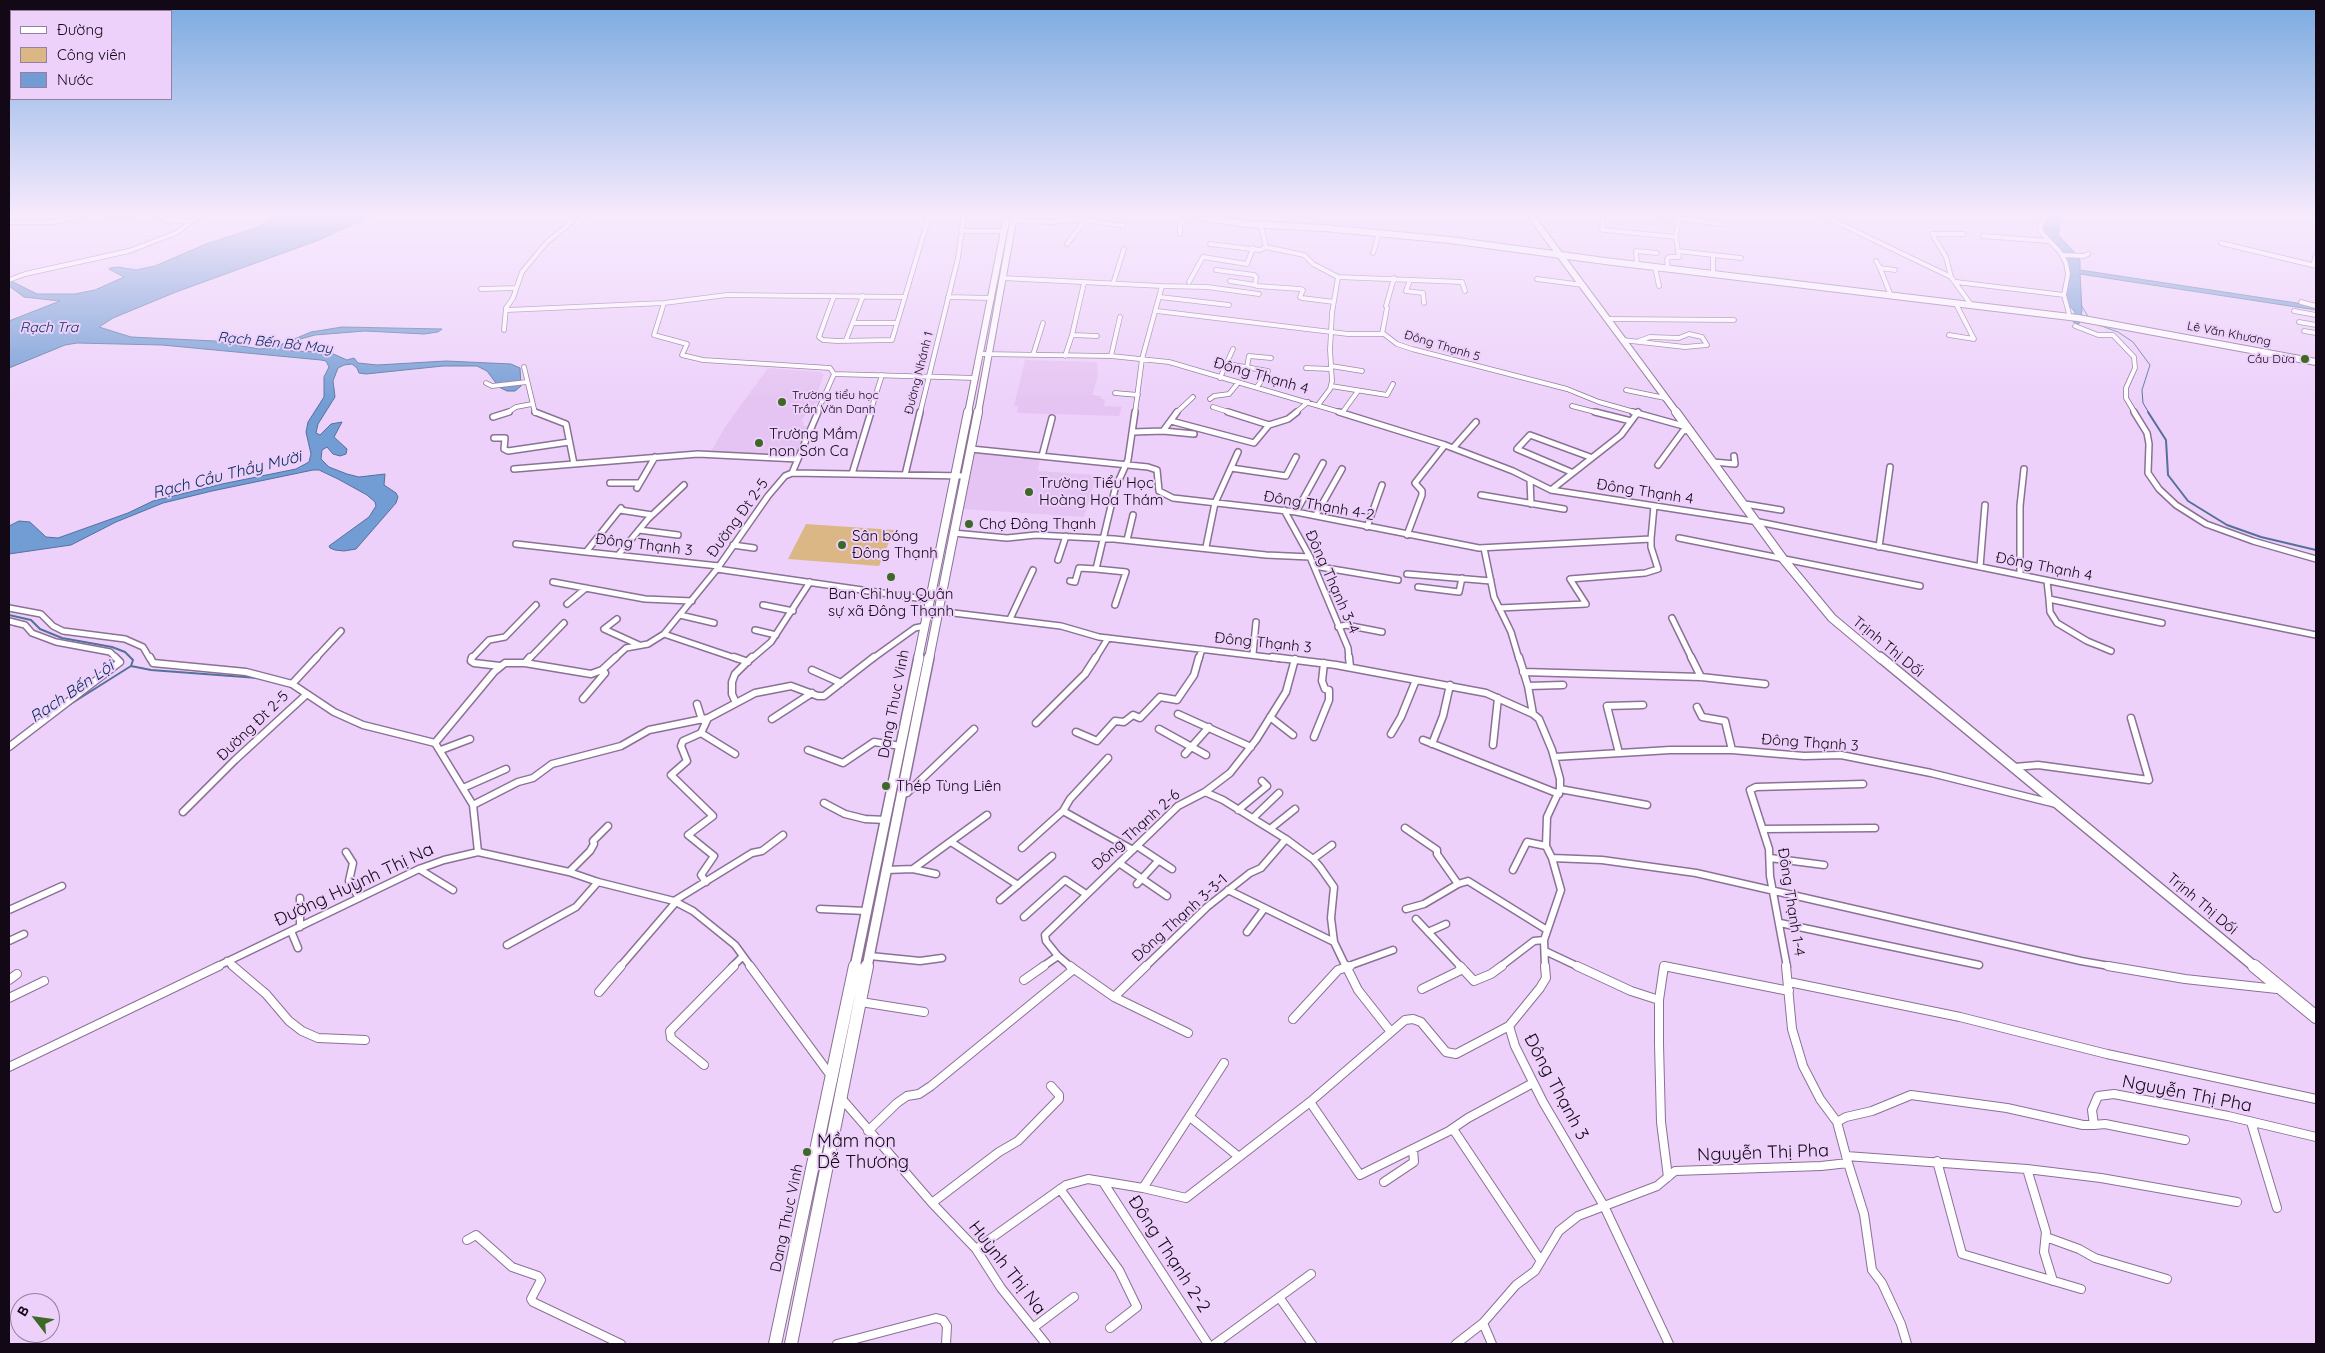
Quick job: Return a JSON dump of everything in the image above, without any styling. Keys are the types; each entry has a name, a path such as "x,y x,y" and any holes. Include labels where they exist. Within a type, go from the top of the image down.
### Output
{"main road":[{"name":"Dang Thuc Vinh","path":"775,1344 833,1078 925,626 933,612 931,600 961,476 970,449 996,279"},
{"name":"Dang Thuc Vinh","path":"791,1344 842,1099 902,794 933,612 953,533 976,378 985,354 1002,279"},
{"name":"Trịnh Thị Dối","path":"1579,279 1665,398 1759,522 1784,560 1832,618 2012,768 2316,1016"},
{"path":"1755,279 1972,306 2070,315"},
{"name":"Lê Văn Khương","path":"2070,315 2316,362"}],"street":[{"path":"504,330 507,310 519,279"},
{"path":"834,296 818,333 819,337 823,340 892,340 910,279"},
{"name":"Đường Nhánh 1","path":"905,475 953,279"},
{"path":"1021,279 1207,287 1258,294"},
{"path":"1112,284 1114,279"},
{"path":"1255,284 1256,279"},
{"path":"1318,405 1331,386 1332,332 1338,279"},
{"path":"1382,334 1394,279"},
{"path":"1403,279 1462,282 1464,283 1465,291"},
{"path":"1538,279 1583,285"},
{"path":"1658,279 1659,286"},
{"path":"1884,279 1891,296"},
{"path":"1953,279 1972,306"},
{"path":"2067,279 2064,295 2076,329 2098,335 2112,335 2134,358 2135,368 2126,388 2126,398 2147,433 2149,444 2148,473 2159,489 2186,512 2216,528 2316,559"},
{"path":"1410,280 1406,291 1423,293 1424,303"},
{"path":"1230,281 1300,289 1303,290 1300,297 1302,298 1334,302"},
{"path":"1956,282 2064,295"},
{"path":"1065,356 1084,283"},
{"path":"1096,569 1115,489 1127,464 1142,359 1162,286"},
{"path":"481,288 516,288"},
{"path":"507,310 541,310 664,303 727,295 905,297"},
{"path":"846,340 863,296"},
{"path":"948,297 992,298"},
{"path":"1160,297 1229,305"},
{"path":"2301,302 2316,306"},
{"path":"664,303 654,336 687,344 682,355 703,360 830,368 834,374 976,378"},
{"path":"1949,335 1974,339 1956,304"},
{"name":"Đông Thạnh 5","path":"1156,311 1332,332 1382,334 1388,336 1397,344 1412,349 1567,389 1599,402 1638,412 1689,429"},
{"path":"2294,311 2316,315"},
{"path":"1111,356 1120,317"},
{"path":"1608,319 1734,320"},
{"path":"2299,322 2316,325"},
{"path":"853,323 897,323"},
{"path":"1033,355 1043,323"},
{"path":"2304,330 2316,333"},
{"path":"1622,340 1698,347 1706,345 1702,337 1689,334 1679,338 1650,337 1639,341"},
{"path":"1072,335 1097,336"},
{"path":"1674,345 1679,338"},
{"path":"1220,378 1228,364 1233,349"},
{"name":"Đông Thạnh 4","path":"985,354 1111,356 1169,362 1318,405 1445,445 1505,468 1550,490 1759,522 2235,617 2316,635"},
{"path":"1247,367 1249,356 1271,358"},
{"path":"1228,364 1268,371 1257,387"},
{"path":"524,366 525,382 535,414 566,424 574,464"},
{"path":"1306,368 1331,367 1362,371"},
{"name":"Đường Đt 2-5","path":"583,700 605,673 602,670 626,648 657,640 664,634 718,567 784,476 792,473 834,374"},
{"path":"852,474 882,375"},
{"path":"486,383 496,386 525,382"},
{"path":"1210,398 1230,394 1238,383"},
{"path":"1331,386 1387,395 1394,384"},
{"path":"1626,390 1665,398"},
{"path":"1342,413 1358,391"},
{"path":"1115,393 1138,395"},
{"path":"1163,431 1180,407 1193,397"},
{"path":"1212,407 1269,425 1288,420 1308,402"},
{"path":"493,417 504,415 516,407 532,404"},
{"path":"1572,406 1631,421"},
{"path":"1550,490 1620,435 1638,412"},
{"path":"1042,456 1052,418"},
{"path":"1171,421 1254,443 1269,425"},
{"path":"1453,448 1476,422"},
{"path":"1658,466 1683,431 1689,429"},
{"path":"1133,432 1163,431 1194,434"},
{"path":"1571,472 1520,452 1518,449 1530,436 1590,458"},
{"path":"494,438 505,438 504,449 508,451 569,442"},
{"path":"1407,535 1422,495 1422,492 1415,483 1445,445"},
{"name":"Đông Thạnh 4-2","path":"970,449 1127,464 1157,470 1157,483 1160,491 1173,498 1284,510 1407,535 1484,548 1651,539"},
{"path":"1206,547 1215,503 1238,452"},
{"path":"514,469 698,454 798,459"},
{"path":"1713,462 1735,464 1734,456"},
{"path":"610,483 638,485 655,457"},
{"path":"1231,468 1286,476 1296,457"},
{"path":"1296,512 1323,463"},
{"path":"1879,547 1890,467"},
{"path":"1316,516 1342,469"},
{"path":"2020,575 2020,506 2024,469"},
{"path":"792,473 961,476"},
{"path":"1530,480 1531,504"},
{"path":"618,554 652,515 684,485"},
{"path":"1367,527 1382,485"},
{"path":"1481,495 1564,509"},
{"path":"1745,504 1781,510"},
{"path":"1980,567 1985,505"},
{"path":"1499,608 1586,604 1570,579 1628,574 1658,569 1650,547 1654,506"},
{"name":"Đông Thạnh 3","path":"586,552 621,509 652,515"},
{"name":"Đông Thạnh 3-4","path":"1284,510 1314,566 1348,648 1350,667"},
{"path":"1127,540 1134,515"},
{"path":"639,530 678,535"},
{"path":"953,533 1007,538 1036,535 1103,538 1206,547 1266,555 1310,557"},
{"path":"1058,560 1066,536"},
{"path":"1679,538 1920,586"},
{"path":"516,544 586,552"},
{"path":"733,545 754,548"},
{"path":"1484,548 1499,608 1511,632 1517,657 1524,672 1533,714 1539,719 1554,757 1560,791"},
{"name":"Đông Thạnh 3","path":"586,552 618,554 718,567 931,600"},
{"path":"1314,566 1398,580"},
{"path":"1070,581 1075,582 1079,568 1126,572 1115,605"},
{"path":"1010,619 1033,570"},
{"path":"1407,574 1491,581"},
{"path":"1418,587 1459,592 1462,578"},
{"path":"2047,581 2050,612 2057,623 2088,641 2111,651"},
{"path":"553,582 645,599 692,601"},
{"path":"736,703 732,694 732,682 742,666 760,653 776,635 810,582"},
{"path":"567,604 586,588"},
{"path":"2049,599 2162,623"},
{"path":"763,604 793,611"},
{"path":"536,605 505,637 489,640 471,658 471,661 500,666 513,662 525,663 581,674 590,674 602,670"},
{"path":"9,608 41,614 53,626 63,631 125,639 143,647 154,663 172,667 246,672 292,684 307,694"},
{"name":"Đông Thạnh 3","path":"933,612 1010,619 1061,626 1108,638 1350,667 1486,693 1533,714"},
{"path":"680,615 714,623"},
{"path":"1672,618 1701,676"},
{"path":"617,619 604,629 639,645"},
{"path":"9,621 25,625 32,633 56,642 110,652 120,662 9,747"},
{"path":"1253,654 1256,622"},
{"path":"525,663 564,623"},
{"path":"473,805 512,785 533,778 552,764 621,746 649,730 705,719 755,693 791,686 824,696 895,641 915,628 925,626"},
{"path":"1338,627 1346,626 1382,632"},
{"path":"755,630 776,635"},
{"path":"292,684 341,631"},
{"path":"664,634 748,662"},
{"path":"1036,724 1085,674 1108,638"},
{"path":"1076,732 1097,741 1115,720 1124,722 1133,715 1140,718 1160,697 1177,700 1194,675 1202,649"},
{"path":"1205,792 1230,773 1251,747 1286,692 1295,659"},
{"path":"1314,737 1329,700 1329,690 1325,689 1322,681 1324,663"},
{"path":"478,852 473,805 442,750 435,743 500,666"},
{"path":"812,670 841,683"},
{"path":"1524,672 1701,676 1765,684"},
{"path":"1391,734 1401,717 1416,680"},
{"path":"1432,744 1450,685"},
{"path":"1528,686 1563,685"},
{"path":"772,719 812,693"},
{"name":"Đường Đt 2-5","path":"183,812 235,760 307,694 334,712 363,725 435,743"},
{"path":"1493,745 1498,698"},
{"path":"697,704 705,719 701,733"},
{"path":"1619,753 1607,706 1643,705"},
{"path":"1696,707 1702,717 1725,720 1732,750"},
{"path":"1178,714 1251,747"},
{"path":"1270,717 1293,735"},
{"path":"2012,768 2038,765 2149,780 2131,718"},
{"path":"1185,754 1209,727"},
{"path":"902,794 907,793 974,729"},
{"path":"1159,729 1206,754"},
{"path":"701,733 735,754"},
{"path":"701,733 683,741 681,746 687,761 671,775 713,816 688,835 714,856 701,875 706,882"},
{"path":"442,750 470,739"},
{"path":"1423,740 1560,791 1647,805"},
{"path":"808,750 843,763 874,742 901,746"},
{"name":"Đông Thạnh 3","path":"1554,757 1670,750 1732,750 1804,756 1856,757 2001,789 2059,805"},
{"path":"1022,848 1063,812 1070,799 1108,758"},
{"path":"463,788 506,769"},
{"path":"1238,810 1267,786 1262,781"},
{"name":"Đông Thạnh 1-4","path":"1837,1122 1820,1099 1803,1066 1792,1029 1789,982 1780,923 1770,876 1770,858 1750,790 1756,786 1863,784"},
{"name":"Đông Thạnh 3","path":"1560,791 1547,817 1546,846 1552,858 1561,890 1544,940 1546,978 1509,1026 1514,1046 1604,1206"},
{"name":"Đông Thạnh 2-6","path":"1058,956 1044,938 1048,930 1178,806 1193,796 1205,792 1253,818 1313,858 1334,886 1332,918 1334,942 1358,990 1391,1032"},
{"path":"1253,818 1279,792"},
{"path":"824,804 845,814 865,819 886,820"},
{"path":"1270,829 1295,809"},
{"path":"1063,812 1172,869"},
{"path":"913,870 987,815"},
{"path":"569,872 590,851 594,844 593,841 608,826"},
{"path":"1405,828 1437,850 1437,854 1458,884"},
{"path":"1763,829 1875,828"},
{"path":"599,992 675,902 752,852 762,851 783,834"},
{"name":"Đông Thạnh 3-3-1","path":"1114,997 1207,907 1250,873 1261,868 1286,839"},
{"path":"1513,870 1527,842 1530,841 1546,846"},
{"path":"951,842 1018,885"},
{"path":"1313,858 1332,845"},
{"path":"346,852 353,863 353,870 349,881 359,898"},
{"name":"Đường Huỳnh Thị Na","path":"9,1067 419,869 444,860 478,852 569,872 598,882 675,902 693,911 735,945 833,1078"},
{"path":"1000,900 1052,856"},
{"path":"1552,858 1602,860 1696,873 2081,961 2186,979 2283,990"},
{"path":"1770,858 1824,865"},
{"path":"1136,884 1158,861"},
{"path":"1119,863 1167,896"},
{"path":"419,869 453,890"},
{"path":"886,870 913,870 936,874"},
{"path":"1024,917 1065,880 1086,894"},
{"path":"1406,910 1424,904 1458,884 1468,881 1547,930"},
{"path":"507,945 576,907 598,882"},
{"path":"9,910 62,886"},
{"path":"1228,890 1334,942"},
{"path":"300,898 300,927"},
{"path":"820,909 866,911"},
{"path":"1247,932 1264,909"},
{"path":"1416,919 1474,981 1491,974 1534,941 1544,940"},
{"path":"1780,923 1979,965"},
{"path":"1428,932 1446,924"},
{"path":"291,931 298,948"},
{"path":"9,941 24,934"},
{"path":"1293,1019 1338,970 1393,950"},
{"path":"1545,951 1631,991 1660,1000"},
{"path":"704,1065 671,1038 670,1031 743,956"},
{"path":"870,956 920,961 942,958"},
{"path":"1024,980 1058,956 1114,997 1188,1033"},
{"path":"227,961 266,994 289,1021 302,1031 318,1038 365,1040"},
{"path":"1668,1177 1661,1122 1660,1000 1664,966 1789,991"},
{"path":"868,1131 902,1100 931,1086 1074,969"},
{"path":"1422,989 1463,969"},
{"path":"9,980 17,974"},
{"path":"9,998 44,981"},
{"path":"1789,982 1960,1017 2107,1054 2316,1099"},
{"path":"861,1002 924,1012"},
{"path":"976,1249 1066,1185 1088,1179 1143,1188 1186,1198 1310,1102 1405,1020 1413,1019 1421,1022 1446,1052 1456,1054 1509,1026"},
{"path":"1143,1188 1154,1168 1190,1117 1224,1063"},
{"path":"1310,1102 1360,1175 1453,1128 1534,1083"},
{"path":"932,1203 999,1152 1018,1141 1059,1099 1059,1095 1051,1086"},
{"name":"Nguyễn Thị Pha","path":"1456,1344 1483,1323 1516,1285 1534,1271 1559,1231 1578,1216 1657,1186 1676,1171 1821,1166 1847,1159 1837,1122 1846,1117 1872,1111 1911,1094 2008,1108 2083,1125 2094,1125 2092,1110 2098,1096 2114,1094 2316,1137"},
{"name":"Huỳnh Thị Na","path":"842,1099 932,1203 976,1249 1001,1288 1046,1344"},
{"path":"1190,1117 1239,1157"},
{"path":"2251,1122 2277,1208"},
{"path":"2094,1125 2104,1124 2185,1140"},
{"path":"1453,1128 1541,1261"},
{"path":"1384,1182 1414,1162 1413,1149"},
{"path":"1907,1344 1901,1324 1886,1291 1872,1270 1864,1214 1847,1159 1937,1161 2027,1169 2101,1178 2236,1202"},
{"path":"1937,1161 1962,1254 2080,1289"},
{"path":"2027,1169 2046,1232 2044,1252 2052,1281"},
{"name":"Đông Thạnh 2-2","path":"1103,1182 1208,1344"},
{"path":"1060,1189 1119,1270 1137,1307 1110,1328"},
{"path":"1604,1206 1669,1344"},
{"path":"466,1240 476,1236 512,1267 538,1276 541,1280 531,1299 533,1302 621,1344"},
{"path":"2046,1237 2080,1249 2095,1258 2167,1279"},
{"path":"1215,1344 1311,1274"},
{"path":"1032,1328 1074,1297"},
{"path":"1279,1297 1312,1344"},
{"path":"837,1344 936,1318 943,1320 947,1326 946,1344"},
{"path":"1483,1323 1492,1344"}],"shaded area":[{"path":"1025,360 1097,362 1098,376 1092,395 1101,396 1101,399 1105,399 1104,406 1122,407 1119,416 1017,413 1018,406 1014,406"},
{"name":"Trường tiểu học Trần Văn Danh","path":"768,368 821,372 824,375 816,396 820,400 819,403 815,403 810,414 806,414 801,422 804,422 803,426 810,426 796,457 711,452 725,427"},
{"name":"Trường Tiểu Học Hoàng Hoa Thám","path":"974,453 1040,458 1038,471 1097,475 1084,517 963,509"}],"green space":[{"name":"Sân bóng Đông Thạnh","path":"806,524 894,530 879,566 788,559"}],"water":[{"name":"Rạch Tra","path":"119,279 211,279 113,318 99,327 131,337 215,341 259,349 273,348 311,332 342,327 442,329 438,332 424,334 365,331 315,335 297,340 289,347 292,351 329,352 347,360 354,358 358,363 377,365 446,361 511,364 520,368 521,386 515,391 507,391 499,387 487,371 477,366 443,366 366,374 359,373 352,364 338,368 333,381 335,397 318,424 316,433 320,435 331,424 342,422 334,437 347,449 346,454 340,456 333,454 327,447 322,450 321,459 329,467 359,477 385,474 384,485 396,493 398,497 396,503 356,549 335,550 329,546 369,517 376,506 375,502 367,495 338,479 319,470 313,470 163,503 116,522 71,545 9,554 9,526 19,521 30,522 46,537 58,538 128,513 153,501 222,484 296,469 309,462 311,454 306,432 308,422 324,397 324,377 329,367 326,361 162,345 77,343 65,345 9,368 9,321 60,301 24,297 9,286 9,280 37,294 75,294 95,290"},
{"path":"2066,279 2080,279 2082,311 2079,324 2073,322 2075,312 2067,303"},
{"path":"2114,279 2140,279 2316,306 2316,310"}],"waterway":[{"path":"2081,305 2089,318"},
{"path":"2091,322 2118,332 2133,342 2150,365 2142,390 2143,403 2149,413"},
{"path":"2148,412 2166,440 2168,475 2188,501 2227,525 2261,537 2316,550"},
{"name":"Rạch Bến Lội","path":"9,615 31,620 40,629 62,638 112,647 125,652 133,660 131,666"},
{"name":"Rạch Bến Lội","path":"69,705 131,666"},
{"path":"131,666 151,670 258,678"},
{"name":"Rạch Bến Lội","path":"9,750 31,734"}],"place":[{"name":"Cầu Dừa","path":"2305,359"},
{"name":"Trường tiểu học Trần Văn Danh","path":"782,402"},
{"name":"Trường Mầm non Sơn Ca","path":"759,443"},
{"name":"Trường Tiểu Học Hoàng Hoa Thám","path":"1029,492"},
{"name":"Chợ Đông Thạnh","path":"969,524"},
{"name":"Sân bóng Đông Thạnh","path":"842,545"},
{"name":"Ban Chỉ huy Quân sự xã Đông Thạnh","path":"891,577"},
{"name":"Thép Tùng Liên","path":"886,786"},
{"name":"Mầm non Dễ Thương","path":"807,1152"}],"water label":[{"name":"Rạch Bến Bà May","path":"275,343"},
{"name":"Rạch Cầu Thầy Mười","path":"227,475"}]}
